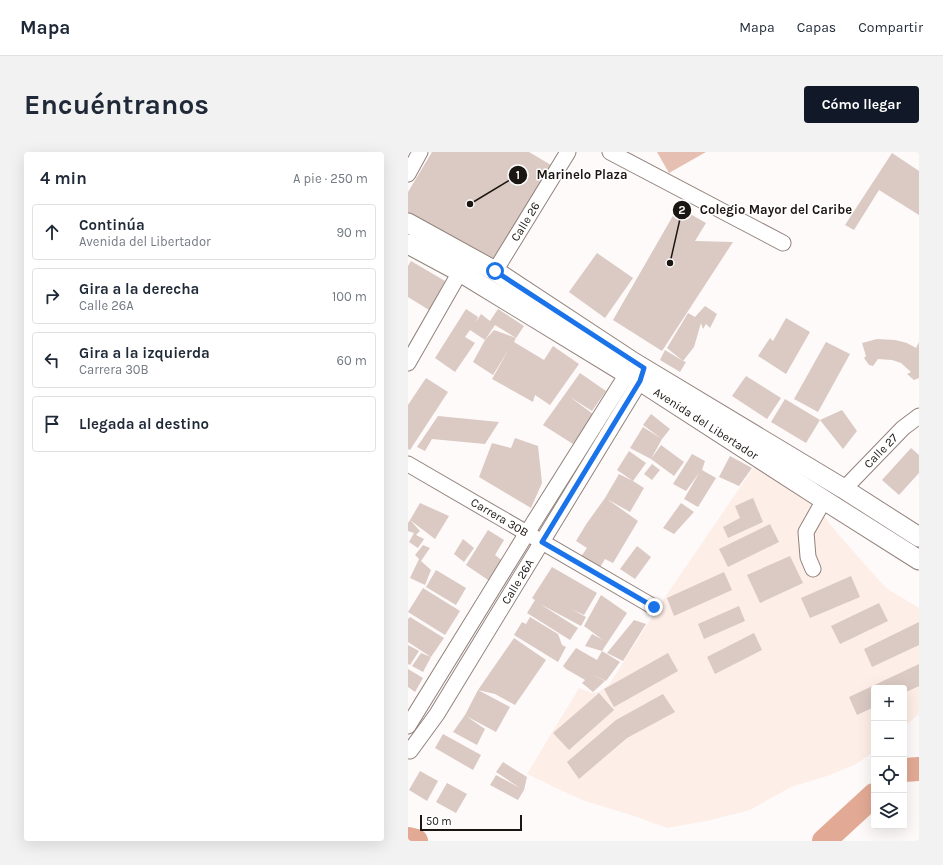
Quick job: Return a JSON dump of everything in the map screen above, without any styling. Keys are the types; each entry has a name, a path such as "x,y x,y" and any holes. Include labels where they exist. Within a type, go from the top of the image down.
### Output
{"main road":[{"name":"Avenida del Libertador","path":"408,222 495,271 636,371 824,500 919,560"},
{"name":"Avenida del Libertador","path":"408,244 844,488 919,537"}],"street":[{"path":"408,174 420,152"},
{"name":"Calle 26","path":"495,271 568,152"},
{"path":"610,152 783,243"},
{"path":"408,363 460,272"},
{"name":"Calle 26A","path":"408,726 527,533 636,371"},
{"name":"Calle 26A","path":"409,751 437,714 542,542 636,371"},
{"name":"Calle 27","path":"844,488 903,428 919,416"},
{"name":"Carrera 30B","path":"408,464 654,607"},
{"path":"813,569 808,557 806,532 824,500"}],"shaded area":[{"path":"657,152 706,152 669,173"},
{"path":"756,464 815,505 838,534 886,588 919,608 919,714 907,724 907,685 871,685 871,754 854,765 827,776 791,787 750,810 706,821 667,828 582,800 527,774 579,688 592,693 599,692 609,685 657,609"}],"building":[{"path":"432,152 529,152 556,168 495,259 408,216 408,192"},
{"path":"892,153 919,171 919,215 879,190 854,230 845,225"},
{"path":"678,207 706,223 695,241 733,242 662,351 613,320"},
{"path":"597,253 633,278 605,318 569,292"},
{"path":"411,261 445,281 429,310 408,297 408,266"},
{"path":"705,306 717,314 710,328 706,324 703,329 701,323 694,347 683,361 667,348 688,313 695,317"},
{"path":"466,309 478,317 476,322 481,314 490,321 498,309 524,326 516,338 495,325 485,340 470,330 465,337 475,343 455,372 435,358"},
{"path":"786,318 810,332 786,374 758,356 770,338 773,341"},
{"path":"494,330 516,338 514,342 544,360 553,346 579,364 550,405 535,395 533,402 492,379 509,349 493,375 473,362 485,340"},
{"path":"877,339 895,340 907,343 916,348 919,342 919,378 914,380 907,374 911,372 901,363 892,360 878,359 873,366 869,365 864,358 866,356 862,343"},
{"path":"826,342 850,354 818,412 794,399"},
{"path":"665,350 686,362 680,372 660,360"},
{"path":"580,373 606,391 592,411 570,397 593,414 573,444 543,425"},
{"path":"746,376 781,398 767,419 732,396"},
{"path":"426,378 448,392 410,450 408,449 408,405"},
{"path":"785,399 820,420 806,443 771,422"},
{"path":"842,410 857,431 843,449 820,420"},
{"path":"651,414 670,429 662,439 643,425"},
{"path":"438,416 499,422 485,444 432,439 425,451 417,447"},
{"path":"643,427 662,439 651,459 630,448"},
{"path":"515,438 538,446 542,483 531,508 479,477 492,443 511,448"},
{"path":"661,445 684,462 674,476 651,459"},
{"path":"911,448 919,455 919,473 899,495 882,480"},
{"path":"629,451 646,463 633,481 617,470"},
{"path":"692,454 705,461 702,470 716,478 698,507 684,499 699,473 686,491 673,484"},
{"path":"730,456 752,468 739,486 719,477"},
{"path":"652,464 660,470 652,480 644,474"},
{"path":"619,474 644,488 630,512 607,499 638,521 613,563 605,559 599,569 580,558 587,548 576,541"},
{"path":"753,498 763,522 728,538 723,527 740,518 735,506"},
{"path":"420,503 449,516 435,539 410,520"},
{"path":"681,503 694,512 674,534 663,528"},
{"path":"410,520 420,531 416,535 424,539 418,548 409,542 414,533 408,531 408,523"},
{"path":"770,524 779,542 728,567 719,549"},
{"path":"488,530 504,540 495,555 504,562 491,582 466,565"},
{"path":"463,539 474,548 464,562 454,554"},
{"path":"423,545 430,548 421,561 431,570 425,585 410,578 419,559 415,555"},
{"path":"637,546 651,557 635,579 620,569"},
{"path":"790,556 803,583 760,603 747,575"},
{"path":"552,567 597,593 584,615 571,609 586,617 581,626 540,604 578,628 570,640 527,613 535,600 532,598"},
{"path":"436,570 466,588 456,605 426,587"},
{"path":"724,572 732,590 674,616 667,598"},
{"path":"851,576 860,597 810,618 801,598"},
{"path":"423,588 460,611 445,635 408,612"},
{"path":"601,595 627,613 602,651 585,646 592,634 603,640 584,626"},
{"path":"879,603 888,621 840,644 831,626"},
{"path":"739,606 745,621 704,639 698,624"},
{"path":"410,617 444,638 431,657 408,642 408,619"},
{"path":"530,617 558,634 562,645 566,647 558,662 514,635 522,622 526,624"},
{"path":"634,620 646,624 623,661 607,653"},
{"path":"919,622 919,645 872,667 864,649"},
{"path":"754,633 762,650 715,674 707,657"},
{"path":"514,638 546,660 515,705 495,694 478,690"},
{"path":"408,645 419,651 410,665 408,664"},
{"path":"576,648 597,660 602,651 620,662 606,681 593,675 605,681 593,692 582,683 585,680 563,666"},
{"path":"421,653 431,657 423,672 412,666"},
{"path":"668,653 678,671 614,707 604,689"},
{"path":"919,664 919,686 907,692 907,685 874,685"},
{"path":"408,669 423,678 415,692 408,687"},
{"path":"871,687 871,708 857,715 849,697"},
{"path":"478,690 510,707 496,732 466,716 485,729 477,745 453,732 465,715"},
{"path":"599,693 614,710 569,750 553,733"},
{"path":"663,694 675,712 627,738 579,779 567,762 616,720"},
{"path":"443,734 481,755 473,770 435,748"},
{"path":"503,762 527,777 524,790 518,800 490,785 496,775 520,788 496,772"},
{"path":"420,771 438,781 427,801 409,790"},
{"path":"447,783 467,794 456,813 436,802"}],"waterway":[{"path":"907,770 919,769"},
{"path":"824,841 871,798"},
{"path":"408,839 416,841"}],"place":[{"name":"Marinelo Plaza","path":"470,204"},
{"name":"Colegio Mayor del Caribe","path":"670,263"}],"route":[{"path":"495,271 644,368 640,381 542,542 654,607"}]}
